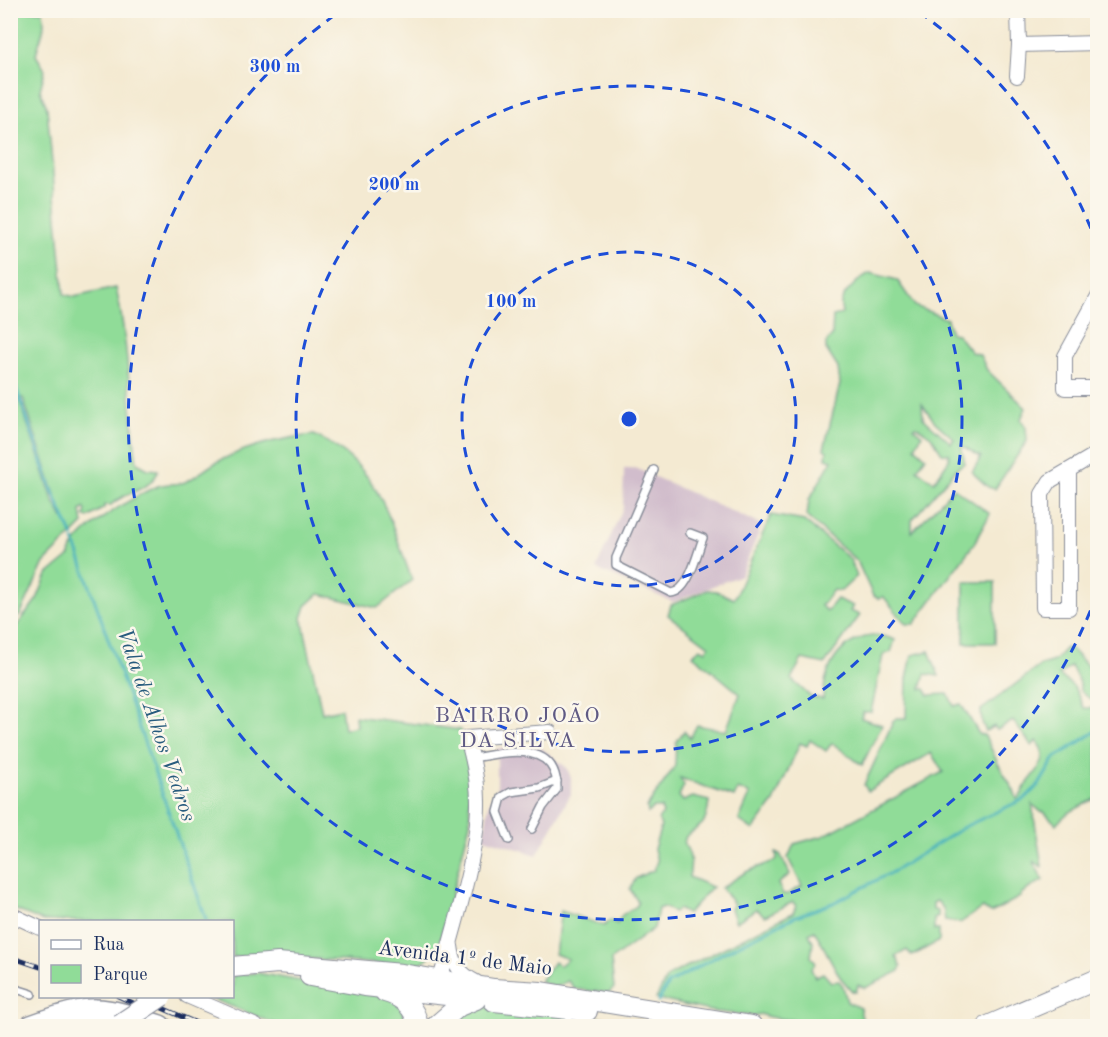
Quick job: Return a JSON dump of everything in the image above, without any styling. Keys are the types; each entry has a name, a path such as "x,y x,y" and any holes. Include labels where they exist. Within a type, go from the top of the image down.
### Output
{"main road":[{"name":"Avenida 1º de Maio","path":"236,966 278,963 314,965 485,994 541,992 683,1017 752,1026"},
{"name":"Avenida 1º de Maio","path":"236,966 365,986 438,987"},
{"path":"988,1026 1098,979"},
{"path":"365,986 405,1000 428,1026"},
{"path":"428,1026 438,987"},
{"path":"428,1026 459,1006 485,994"},
{"path":"118,1025 159,998"},
{"path":"31,1026 87,1008 113,1010 160,1026"}],"street":[{"path":"1017,76 1018,10"},
{"path":"1019,45 1098,44"},
{"path":"1098,296 1065,357 1065,388 1098,388"},
{"path":"1069,470 1069,608 1043,608 1042,494 1050,481 1098,453"},
{"path":"438,987 477,817 477,784 467,738 550,732"},
{"path":"10,914 39,928"},
{"path":"451,938 456,965 464,976 485,994"},
{"path":"192,998 256,1026"},
{"path":"229,1014 263,1026"}],"lane":[{"path":"654,470 616,558 616,565 671,593 676,592 683,586 703,538 690,533"},
{"path":"473,758 497,754 540,754 550,762 557,781 555,796 543,807 532,829"},
{"path":"509,840 498,812 502,797 511,792 539,788 557,781"},
{"path":"10,987 32,994"}],"shaded area":[{"path":"635,468 762,525 741,575 673,602 596,569 623,508 624,469"},
{"path":"540,747 567,768 571,778 571,794 537,855 484,838 489,803 497,794 497,748"}],"green space":[{"path":"11,10 43,11 43,31 36,55 45,70 40,90 47,108 64,294 74,297 116,288 124,331 137,463 148,469 158,470 151,482 111,505 104,505 104,508 88,518 84,516 86,511 84,508 81,511 83,524 44,563 20,615 11,622 13,615 10,613","holes":["23,398 63,519 53,500 19,399"]},
{"path":"870,273 897,280 915,306 947,319 951,333 957,334 971,352 980,355 987,370 1026,408 1021,419 1026,428 1027,441 995,489 988,487 972,472 981,457 961,445 965,463 958,467 912,520 912,532 954,488 990,514 973,545 914,624 906,624 883,596 880,599 873,596 857,561 807,517 809,500 832,460 826,458 827,451 824,449 840,384 838,368 826,349 826,343 832,336 833,316 842,314 842,299","holes":["922,404 935,422 954,439 951,443 923,418","916,426 931,436 942,453 949,454 949,460 934,482 917,469 926,457 915,447 922,435 914,428"]},
{"path":"314,435 354,462 368,478 388,515 412,580 377,608 319,594 306,606 302,618 322,713 341,709 344,729 356,726 355,716 461,730 468,754 470,823 438,949 423,962 410,966 274,956 234,957 234,920 41,920 11,908 10,635 37,599 47,575 70,556 81,536 106,515 148,490 161,485 185,482 228,456 252,447 289,438"},
{"path":"771,515 804,521 850,559 857,576 841,591 833,590 821,606 827,611 837,599 853,606 850,611 860,615 825,664 802,659 791,679 811,697 823,699 825,681 831,665 845,648 863,638 873,636 895,640 891,652 883,655 871,712 863,712 861,718 882,725 862,765 832,743 826,751 810,740 807,746 800,743 774,802 753,830 739,820 750,794 738,789 734,797 680,778 684,785 679,796 683,801 693,797 709,801 704,823 686,836 684,843 690,859 689,877 712,887 687,914 678,909 674,912 663,907 658,909 654,928 611,960 614,988 609,993 575,989 568,981 555,987 540,981 554,962 559,966 568,959 555,954 561,911 604,926 610,920 617,924 622,915 637,906 638,902 630,889 636,878 654,870 657,861 654,849 661,826 658,819 663,814 661,808 654,808 648,813 647,807 675,766 676,742 684,731 690,738 697,725 726,731 740,694 693,655 700,648 706,651 709,646 668,615 671,605 707,590 716,591 734,599"},
{"path":"964,582 995,582 995,643 964,643"},
{"path":"1066,648 1071,649 1097,676 1097,798 1068,813 1056,824 1032,804 1042,867 1033,861 1043,880 1022,893 1020,897 991,913 982,908 960,923 945,920 943,908 937,901 933,903 933,910 938,911 938,917 934,919 934,930 939,930 939,941 912,956 907,950 896,956 901,967 898,972 865,988 858,985 856,992 852,991 840,977 814,931 809,934 813,942 811,957 816,962 811,969 815,977 823,973 831,982 839,981 843,986 847,1002 860,1008 863,1024 845,1022 842,1026 837,1026 760,1014 754,1016 710,1011 656,999 666,979 672,974 793,913 796,906 793,902 765,916 756,909 736,922 731,909 734,904 721,888 746,872 774,861 777,859 776,853 780,854 790,874 778,884 783,894 788,894 802,886 788,858 794,844 823,836 943,772 931,753 868,791 864,785 893,722 896,718 906,718 907,679 912,655 929,651 939,676 925,674 921,689 925,689 929,695 948,694 954,706 961,704 979,734 984,735 1017,799 1040,766 1043,754 1041,748 1036,741 1032,746 1013,721 997,730 994,726 986,731 982,723 981,710 1041,665 1054,661","holes":["1071,666 1080,684 1080,690 1090,699 1093,698 1096,708 1084,708 1074,687 1059,675"]},
{"path":"257,973 395,998 411,1026 281,1026 211,998 234,998 234,975"},
{"path":"477,1006 693,1026 634,1026 632,1023 600,1019 583,1022 587,1026 445,1026"},
{"path":"583,1019 632,1023 634,1026 586,1026"}],"waterway":[{"name":"Vala de Alhos Vedros","path":"10,370 52,490 73,537"},
{"name":"Vala de Alhos Vedros","path":"74,541 206,919"},
{"path":"658,1002 668,984 721,954 794,917 833,903 896,870 964,827 1024,799 1039,785 1055,758 1098,730"}],"railway":[{"path":"10,957 39,967"},
{"path":"122,998 142,1007"},
{"path":"140,998 203,1026"}],"district":[{"name":"BAIRRO JOÃO DA SILVA","path":"518,728"}]}
